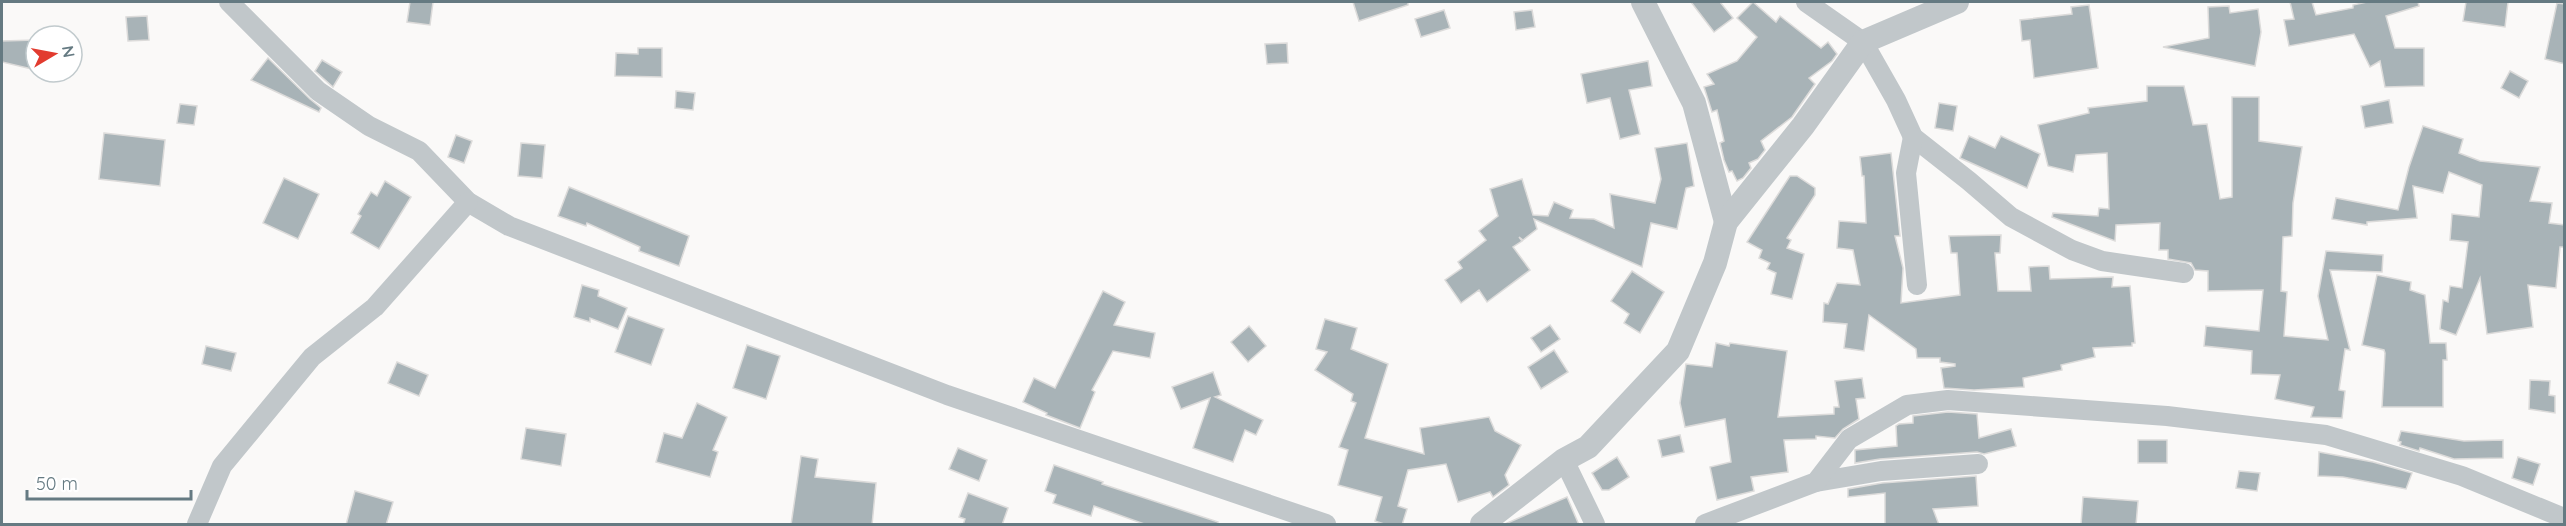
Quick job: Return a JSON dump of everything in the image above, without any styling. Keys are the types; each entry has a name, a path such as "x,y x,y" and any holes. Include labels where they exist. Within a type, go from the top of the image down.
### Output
{"street":[{"path":"229,2 318,91 369,126 419,151 468,202 509,226 947,395 1326,525"},
{"path":"1643,2 1694,103 1726,222"},
{"path":"1806,2 1863,42 1896,100 1912,137 2011,217 2072,250 2102,261 2184,273"},
{"path":"1482,525 1564,460 1588,447 1678,351 1715,264 1726,222 1803,126 1863,42 1957,2"},
{"path":"1912,137 1906,173 1917,285"},
{"path":"197,525 222,466 312,357 375,307 468,202"},
{"path":"1816,482 1849,439 1907,405 1948,400 2167,416 2326,435 2462,476 2565,518"},
{"path":"1564,460 1595,525"},
{"path":"1705,525 1816,482 1881,471 1978,464"}],"building":[{"path":"410,2 433,2 430,25 407,22"},
{"path":"1353,2 1408,2 1408,5 1359,21"},
{"path":"1691,2 1720,2 1733,18 1714,32"},
{"path":"1753,2 1776,22 1780,16 1821,48 1828,42 1837,54 1832,61 1809,78 1815,84 1792,117 1761,141 1765,150 1758,159 1749,163 1751,168 1743,178 1737,181 1732,171 1729,172 1724,160 1720,143 1724,141 1717,110 1712,112 1704,87 1714,84 1707,74 1737,61 1757,37 1737,18"},
{"path":"2290,2 2312,2 2316,15 2353,8 2353,5 2367,2 2418,2 2419,6 2386,16 2395,48 2424,48 2424,86 2385,87 2380,61 2370,67 2354,34 2289,46 2284,20 2294,19"},
{"path":"2466,2 2508,2 2505,27 2463,21"},
{"path":"2557,3 2565,4 2565,64 2545,59"},
{"path":"2089,5 2098,68 2034,78 2030,40 2022,41 2020,20 2072,14 2071,7"},
{"path":"2229,6 2230,13 2258,9 2261,32 2255,66 2163,47 2209,38 2208,7"},
{"path":"1444,10 1450,28 1421,37 1415,19"},
{"path":"1532,10 1535,27 1516,30 1514,12"},
{"path":"147,16 149,40 128,41 126,17"},
{"path":"24,40 24,67 2,62 2,41"},
{"path":"1287,43 1288,63 1267,64 1265,44"},
{"path":"638,48 662,48 662,77 615,76 616,53 638,54"},
{"path":"268,58 321,108 319,112 251,80"},
{"path":"322,60 342,72 333,87 315,71"},
{"path":"1648,61 1652,86 1629,90 1640,134 1620,139 1610,98 1587,103 1581,74"},
{"path":"2510,71 2528,81 2519,98 2501,88"},
{"path":"2147,86 2184,86 2193,125 2207,124 2220,199 2232,197 2232,97 2259,97 2259,141 2302,147 2293,203 2292,236 2283,237 2281,291 2287,292 2284,336 2328,340 2318,296 2326,251 2383,255 2382,272 2330,270 2350,350 2345,349 2339,390 2345,391 2342,418 2311,417 2314,407 2275,399 2280,375 2251,374 2252,351 2204,346 2206,326 2259,331 2263,290 2208,291 2208,271 2195,270 2191,263 2168,259 2168,250 2159,250 2160,223 2116,225 2115,241 2052,217 2053,213 2098,216 2099,208 2109,209 2107,153 2076,155 2073,172 2048,166 2038,125 2089,113 2088,108 2147,101"},
{"path":"676,91 695,93 693,110 675,108"},
{"path":"2389,100 2393,123 2365,128 2361,106"},
{"path":"1939,103 1957,106 1953,131 1935,128"},
{"path":"180,104 197,106 194,125 177,123"},
{"path":"2423,126 2463,139 2459,153 2480,161 2540,167 2530,201 2552,203 2549,223 2565,225 2565,247 2560,247 2556,288 2528,285 2533,327 2487,334 2480,278 2456,335 2440,329 2443,300 2448,302 2450,286 2462,288 2468,242 2450,240 2452,214 2479,217 2482,185 2449,172 2443,193 2413,186 2417,218 2367,222 2367,225 2332,219 2336,198 2398,210"},
{"path":"104,133 165,140 160,186 99,179"},
{"path":"456,135 472,141 464,163 448,157"},
{"path":"1969,136 1995,148 2001,136 2040,154 2027,188 1960,158"},
{"path":"521,143 545,145 542,178 518,176"},
{"path":"1687,143 1694,186 1686,188 1677,229 1651,223 1642,267 1534,219 1537,229 1523,240 1519,237 1522,241 1513,247 1530,270 1487,302 1479,290 1461,303 1445,280 1462,268 1458,262 1486,240 1479,231 1498,216 1490,189 1522,179 1533,215 1548,216 1554,202 1573,210 1570,218 1594,219 1614,228 1610,194 1655,203 1661,179 1655,148"},
{"path":"1891,153 1900,236 1895,236 1903,268 1901,303 1960,295 1957,253 1951,253 1949,236 2001,235 2000,253 1995,253 1998,291 2031,291 2029,267 2049,266 2050,279 2113,277 2112,287 2130,286 2135,343 2132,343 2132,346 2093,348 2095,357 2061,365 2062,370 2023,378 2024,387 1974,390 1944,388 1941,368 1955,366 1955,364 1940,362 1940,358 1917,358 1916,349 1869,315 1864,351 1844,348 1847,324 1823,322 1824,303 1828,304 1837,283 1860,285 1853,250 1837,248 1839,221 1866,223 1864,176 1862,176 1860,157"},
{"path":"1790,176 1797,176 1815,188 1815,195 1787,238 1791,240 1787,248 1804,254 1792,299 1771,294 1776,273 1767,269 1770,263 1759,258 1762,250 1747,242"},
{"path":"284,178 319,194 298,239 263,223"},
{"path":"385,181 411,197 379,249 351,233 361,216 358,214 371,192 377,196"},
{"path":"569,187 689,236 679,266 639,251 640,247 587,223 586,226 558,216"},
{"path":"1632,271 1664,292 1640,333 1624,323 1629,314 1611,301"},
{"path":"2377,275 2411,282 2410,290 2425,295 2430,343 2446,343 2447,360 2443,360 2443,407 2382,407 2385,353 2384,350 2362,345"},
{"path":"582,285 599,290 598,296 627,308 618,329 590,318 590,322 574,317"},
{"path":"1103,291 1125,302 1114,325 1155,333 1150,358 1113,351 1092,390 1095,392 1080,428 1046,415 1047,413 1023,402 1034,378 1055,388"},
{"path":"628,316 664,329 651,365 615,352"},
{"path":"1325,319 1357,328 1351,349 1388,364 1365,438 1424,454 1420,428 1489,417 1495,431 1521,445 1505,475 1509,485 1493,497 1490,492 1458,502 1446,464 1408,470 1398,506 1407,509 1402,525 1387,525 1375,521 1382,497 1338,485 1348,450 1339,447 1356,403 1351,401 1353,394 1315,370 1327,352 1316,349"},
{"path":"1550,325 1560,339 1541,352 1531,338"},
{"path":"1249,326 1266,346 1248,362 1231,342"},
{"path":"1716,343 1787,351 1778,417 1834,414 1834,407 1839,407 1835,381 1862,378 1865,398 1856,399 1859,419 1843,429 1835,438 1816,436 1816,439 1784,440 1788,472 1751,477 1754,491 1717,500 1710,467 1731,462 1725,419 1685,427 1680,403 1686,364 1712,367"},
{"path":"747,345 780,356 766,399 733,388"},
{"path":"206,346 236,353 231,371 202,364"},
{"path":"1554,350 1568,372 1541,389 1528,367"},
{"path":"397,362 428,375 419,396 388,383"},
{"path":"1213,372 1221,395 1215,397 1263,420 1256,435 1245,430 1233,462 1193,448 1210,398 1181,409 1172,387"},
{"path":"2530,380 2550,381 2549,395 2555,396 2555,413 2529,409"},
{"path":"697,403 727,417 713,450 718,452 710,477 656,462 664,433 682,438"},
{"path":"1948,412 1977,414 1979,438 2011,429 2016,446 1984,454 1977,452 1855,463 1855,450 1897,446 1896,426 1913,423 1913,416"},
{"path":"526,428 566,434 561,466 521,459"},
{"path":"2401,431 2464,441 2503,440 2503,458 2454,459 2420,448 2419,451 2400,445 2401,442 2398,441"},
{"path":"1680,435 1684,452 1662,457 1658,440"},
{"path":"2138,440 2167,440 2167,463 2138,463"},
{"path":"958,448 987,460 979,481 949,469"},
{"path":"2319,452 2373,462 2412,473 2406,489 2343,477 2318,476"},
{"path":"801,456 818,459 815,477 876,483 872,525 791,525"},
{"path":"1617,457 1629,477 1609,490 1602,490 1592,473"},
{"path":"2518,457 2540,464 2533,485 2512,478"},
{"path":"1054,465 1103,482 1102,484 1218,522 1217,525 1147,525 1094,506 1091,516 1053,503 1056,495 1045,491"},
{"path":"2239,471 2260,473 2257,491 2236,488"},
{"path":"1976,476 1978,506 1933,509 1939,525 1885,525 1885,493 1848,497 1848,489 1882,483"},
{"path":"355,491 393,502 386,525 346,525"},
{"path":"968,493 1008,508 1002,525 963,525 965,519 959,517"},
{"path":"1567,497 1579,525 1505,525 1505,524"},
{"path":"2083,497 2138,501 2136,525 2081,525"}]}
